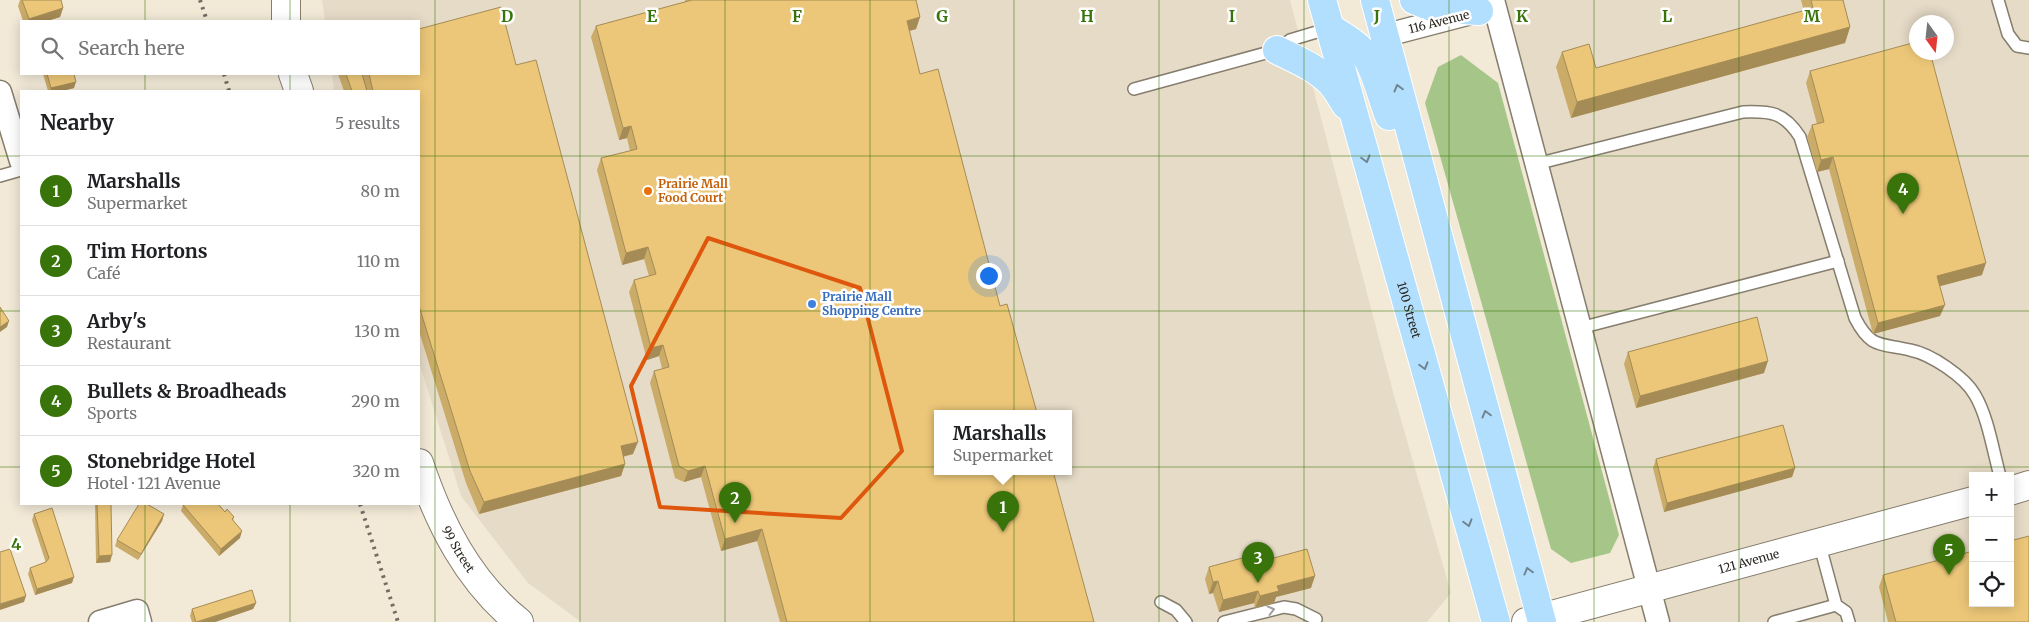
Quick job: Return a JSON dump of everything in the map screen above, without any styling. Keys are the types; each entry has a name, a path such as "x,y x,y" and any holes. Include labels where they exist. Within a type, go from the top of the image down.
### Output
{"main road":[{"name":"100 Street","path":"1322,0 1496,622"},
{"path":"1354,0 1366,22 1383,36"},
{"path":"1375,0 1383,36 1438,233 1536,621"},
{"path":"1414,0 1434,8 1489,6"},
{"path":"1330,28 1354,43 1364,52 1438,233"},
{"path":"1277,50 1298,60 1331,83 1355,118"}],"street":[{"path":"286,0 286,20"},
{"path":"1489,6 1536,164 1658,622"},
{"name":"116 Avenue","path":"1383,36 1489,6"},
{"path":"293,75 299,90"},
{"path":"0,92 20,158"},
{"name":"99 Street","path":"420,466 429,494 461,558 488,593 519,622"},
{"path":"2014,490 2029,486"},
{"name":"121 Avenue","path":"1536,621 1969,502"},
{"path":"100,622 138,616"}],"lane":[{"path":"1998,0 2008,34 2017,46 2029,48"},
{"path":"1134,89 1277,50 1290,40 1330,28"},
{"path":"1536,164 1743,112 1775,113 1793,126 1800,137 1855,318 1863,333 1882,346 1911,350 1928,356 1961,379 1974,394 1981,407 1999,472"},
{"path":"0,176 20,170"},
{"path":"1580,328 1838,261"},
{"path":"1819,542 1836,605 1846,612 1849,622"},
{"path":"1161,602 1176,610 1186,622"},
{"path":"1774,622 1788,620 1836,605"},
{"path":"1224,622 1284,607 1296,609 1316,619"}],"highlighted area":[{"path":"708,238 860,288 902,451 841,518 660,507 631,386"}],"shaded area":[{"path":"322,0 1290,0 1393,392 1451,593 1427,622 581,622 528,583 461,496 420,365 420,90 334,90 332,75 420,75 420,20 325,20"},
{"path":"1493,0 2029,0 2029,622 1658,622"}],"green space":[{"path":"1461,55 1498,83 1619,535 1610,553 1571,563 1551,549 1425,103 1438,67"}],"building":[{"path":"22,0 61,0 63,8 29,19"},
{"name":"Prairie Mall Shopping Centre","path":"692,0 916,0 920,17 907,21 920,74 938,69 1000,306 1007,304 1036,410 934,410 934,475 1054,475 1094,622 787,622 762,529 725,539 705,466 688,471 679,466 654,371 669,367 663,345 651,348 634,280 656,274 648,247 626,253 601,158 637,149 631,126 623,128 596,26"},
{"path":"1811,0 1843,0 1850,27 1577,102 1562,52 1589,44 1596,68 1813,8"},
{"path":"501,7 516,65 536,60 638,442 621,446 625,464 484,502 470,471 420,309 420,90 373,90 369,75 420,75 420,29"},
{"path":"1909,44 1909,60 1932,60 1986,263 1937,276 1945,305 1878,323 1833,157 1821,160 1812,125 1824,122 1810,71"},
{"path":"47,75 74,75 76,82 51,88"},
{"path":"346,75 362,75 367,90 352,90"},
{"path":"0,307 9,321 0,327"},
{"path":"1757,317 1768,361 1640,396 1628,352"},
{"path":"1783,425 1795,468 1667,503 1656,459"},
{"path":"97,505 111,505 112,555 99,556"},
{"path":"138,505 149,505 164,514 141,554 117,540"},
{"path":"183,505 219,505 225,512 227,509 234,517 232,519 242,531 221,549"},
{"path":"52,508 74,577 37,589 30,568 46,562 49,558 34,514"},
{"path":"2029,536 2029,622 1896,622 1883,575 1969,552 1969,607 2014,607 2014,540"},
{"path":"10,549 26,596 0,604 0,552"},
{"path":"1307,549 1315,576 1277,586 1279,591 1260,596 1258,591 1223,600 1218,581 1213,582 1209,567 1268,551 1270,559"},
{"path":"252,590 256,603 196,622 192,609"}],"railway":[{"path":"200,0 207,20"},
{"path":"224,75 229,90"},
{"path":"360,505 398,622"}],"place":[{"name":"Prairie Mall Food Court","path":"648,191"},
{"name":"Bullets & Broadheads","path":"1903,214"},
{"name":"Prairie Mall Shopping Centre","path":"812,304"},
{"name":"Tim Hortons","path":"735,523"},
{"name":"Marshalls","path":"1003,532"},
{"name":"Stonebridge Hotel","path":"1949,575"},
{"name":"Arby's","path":"1258,583"}]}
